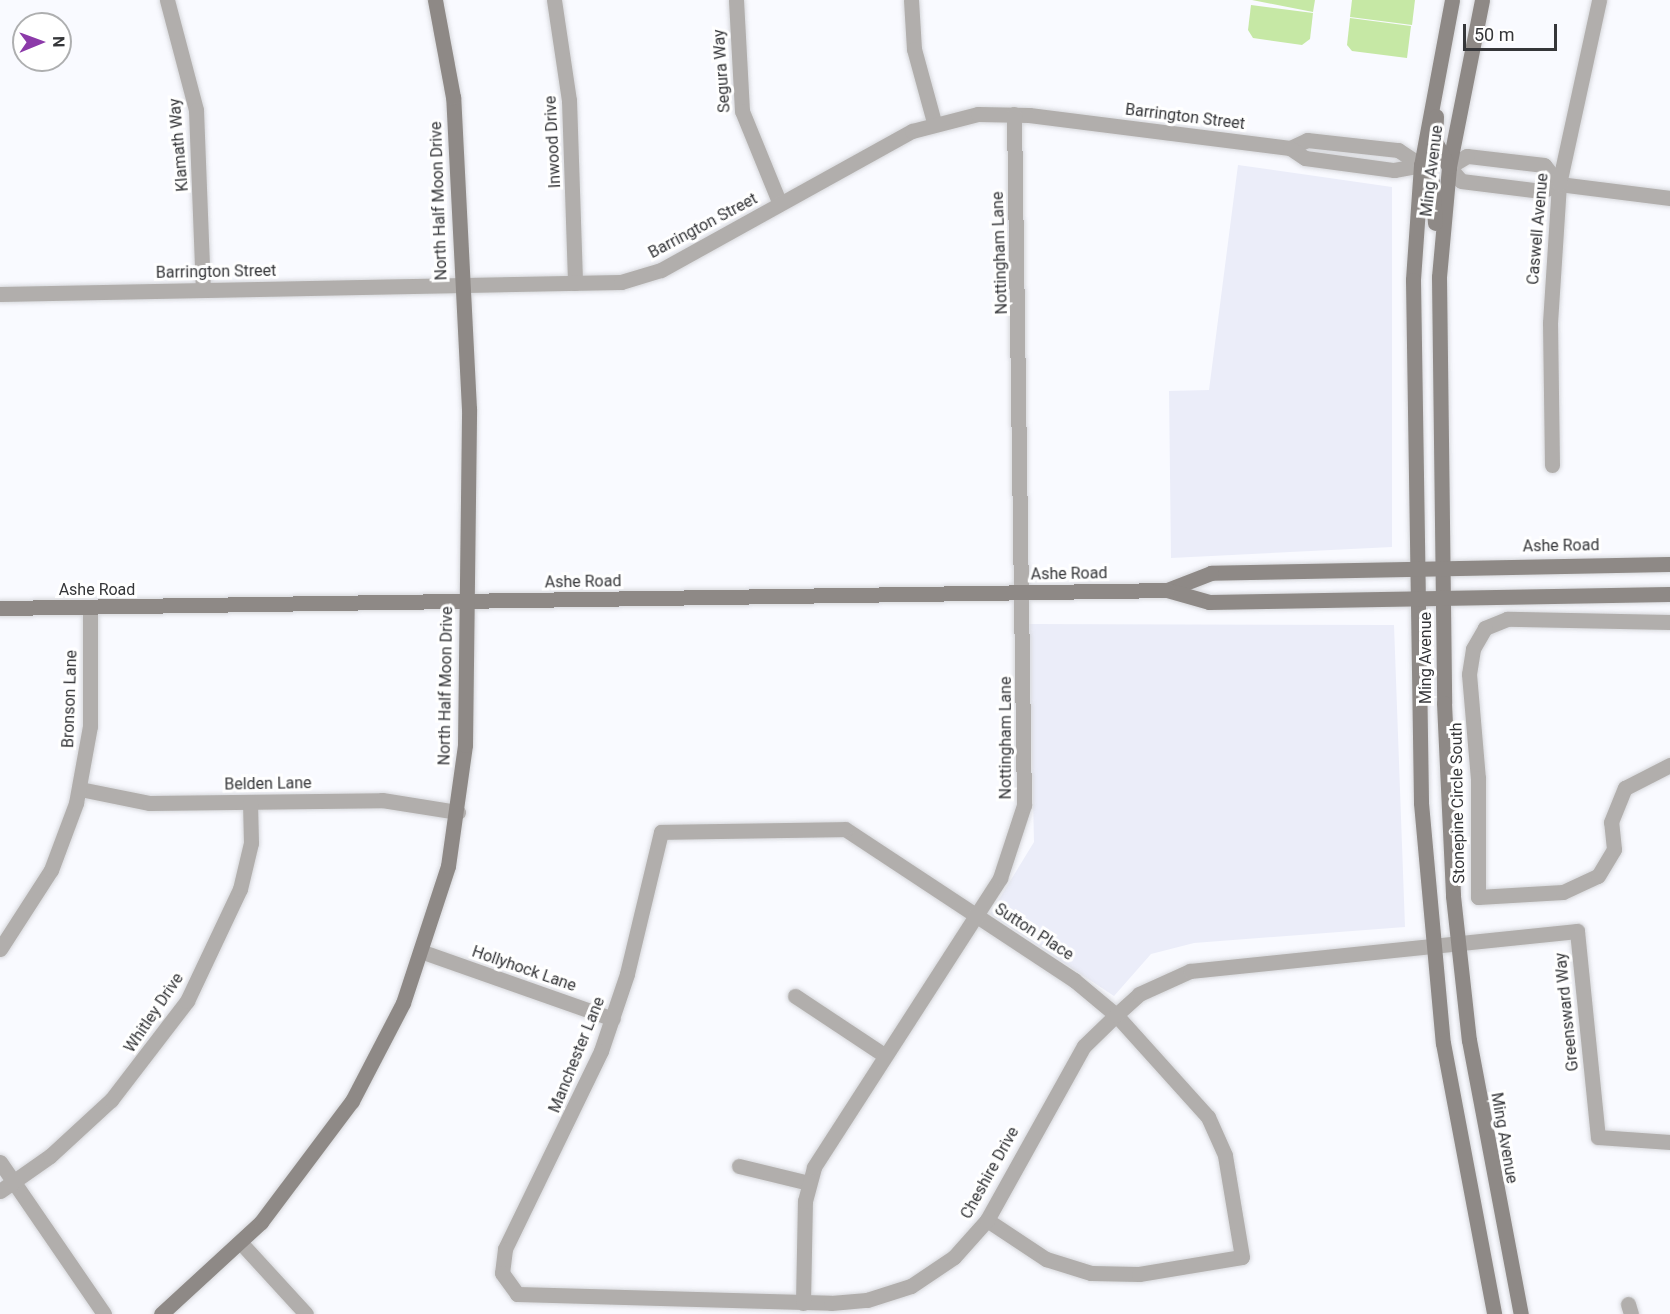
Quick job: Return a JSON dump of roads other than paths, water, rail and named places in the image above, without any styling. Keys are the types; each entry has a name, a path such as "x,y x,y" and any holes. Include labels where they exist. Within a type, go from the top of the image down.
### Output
{"street":[{"name":"Klamath Way","path":"167,0 196,110 203,290"},
{"name":"North Half Moon Drive","path":"161,1314 242,1243 288,1190 352,1101 423,952 458,812 465,745 469,409 460,285 453,97 435,0"},
{"name":"Inwood Drive","path":"554,0 569,100 575,284"},
{"name":"Segura Way","path":"736,0 742,111 780,204"},
{"path":"912,0 914,49 934,122"},
{"name":"Ming Avenue","path":"1452,0 1420,165 1412,324 1415,597 1432,947 1458,1138 1494,1314"},
{"name":"Ming Avenue","path":"1482,0 1449,167 1439,277 1447,800 1458,944 1484,1135 1521,1314"},
{"name":"Caswell Avenue","path":"1552,465 1550,323 1559,184 1599,0"},
{"path":"1438,65 1435,141 1449,167 1461,181 1541,191 1559,184 1670,198"},
{"name":"Barrington Street","path":"0,294 621,282 661,270 934,122 1014,114 1290,148 1307,140 1398,150 1420,165"},
{"name":"Nottingham Lane","path":"803,1302 808,1183 824,1146 976,915 1011,856 1024,805 1023,592 1014,114"},
{"path":"1449,167 1467,156 1544,165 1559,184"},
{"path":"1420,165 1432,182 1439,277"},
{"name":"Ashe Road","path":"1167,590 1211,573 1443,566 1670,564"},
{"name":"Ashe Road","path":"0,608 90,609 1167,590 1209,602 1670,594"},
{"name":"Bronson Lane","path":"0,949 51,870 80,789 90,726 90,609"},
{"name":"Stonepine Circle South","path":"1670,622 1507,620 1485,628 1473,649 1469,674 1478,778 1474,825 1478,897 1563,892 1598,876 1614,849 1611,822 1625,788 1670,765"},
{"name":"Belden Lane","path":"80,789 149,803 382,800 458,812"},
{"name":"Whitley Drive","path":"0,1191 14,1182 111,1100 187,1001 240,889 251,843 250,802"},
{"name":"Sutton Place","path":"661,832 845,829 976,915 1116,1015 1208,1117 1225,1155 1242,1257 1139,1275 1091,1273 1046,1258 987,1220"},
{"name":"Manchester Lane","path":"505,1281 505,1250 580,1099 613,1019 661,832"},
{"name":"Greensward Way","path":"1458,944 1576,931 1598,1137 1670,1142"},
{"name":"Cheshire Drive","path":"505,1281 526,1296 803,1302 867,1300 911,1286 954,1257 987,1220 1071,1062 1116,1015 1156,982 1190,970 1458,944"},
{"name":"Hollyhock Lane","path":"423,952 613,1019"},
{"path":"795,996 884,1055"},
{"path":"0,1162 104,1314"},
{"path":"739,1166 808,1183"},
{"path":"242,1243 306,1314"}]}
